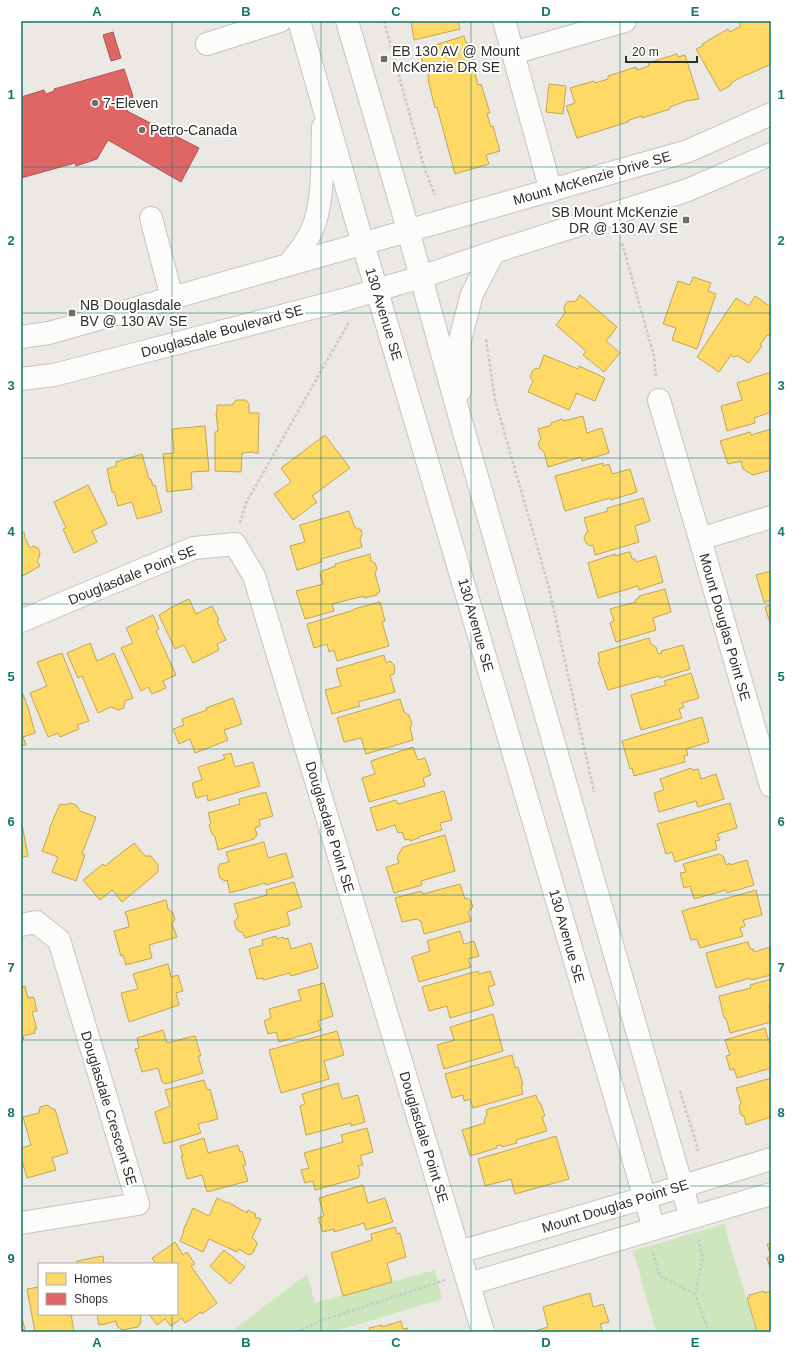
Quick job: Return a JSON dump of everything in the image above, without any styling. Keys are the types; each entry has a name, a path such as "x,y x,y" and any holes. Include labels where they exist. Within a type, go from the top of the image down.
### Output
{"street":[{"path":"207,44 280,21"},
{"name":"130 Avenue SE","path":"299,21 654,1229"},
{"path":"347,21 691,1218"},
{"path":"504,21 551,191"},
{"path":"513,53 625,21"},
{"path":"289,264 302,249 314,223 321,186 324,108"},
{"name":"Mount McKenzie Drive SE","path":"408,231 688,151 771,114"},
{"path":"421,277 688,190 771,154"},
{"path":"151,218 172,298"},
{"path":"21,337 49,333 408,231"},
{"path":"460,418 460,340 472,294 494,252"},
{"name":"Douglasdale Boulevard SE","path":"21,379 54,375 378,290 421,277"},
{"path":"659,400 700,539"},
{"name":"Mount Douglas Point SE","path":"771,517 700,539 771,786"},
{"name":"Douglasdale Point SE","path":"21,621 194,548 235,544 254,576 483,1332"},
{"name":"Douglasdale Crescent SE","path":"21,924 36,922 59,940 138,1204 21,1223"},
{"name":"Mount Douglas Point SE","path":"459,1252 771,1159"},
{"path":"467,1279 654,1229 771,1194"}],"path":[{"path":"384,21 424,167 435,195"},
{"path":"622,243 654,356 659,400"},
{"path":"235,544 246,503 350,320"},
{"path":"486,335 495,400 548,584 595,797"},
{"path":"679,1088 698,1149 695,1154"},
{"path":"691,1218 703,1257 695,1294 709,1332"},
{"path":"654,1229 650,1243 660,1276 695,1294"},
{"path":"296,1332 321,1321 438,1281 467,1279"}],"green space":[{"path":"724,1224 756,1332 656,1332 633,1251"},
{"path":"435,1270 442,1299 333,1332 230,1332 307,1274 315,1303"}],"building: Homes":[{"path":"411,21 458,21 460,29 414,40"},
{"path":"743,21 771,21 771,64 745,75 720,91 696,49 728,29 730,32 741,26 739,23"},
{"path":"464,36 466,43 469,43 477,72 475,73 478,85 481,84 490,113 487,114 491,127 493,126 500,151 486,155 489,164 455,174 437,107 435,108 426,67 424,67 419,50"},
{"path":"677,54 678,57 685,55 699,99 686,101 670,107 670,109 642,118 642,116 629,120 628,122 577,138 566,106 575,103 570,88 594,81 595,83 608,79 608,76 636,67 637,70 649,66 648,63"},
{"path":"549,84 566,86 563,114 546,112"},
{"path":"693,277 711,283 708,291 716,294 697,349 672,340 676,328 663,324 678,281 690,285"},
{"path":"580,295 617,327 606,341 620,353 604,372 583,355 586,351 556,325 565,313 564,307 567,302 575,302"},
{"path":"755,296 771,307 769,314 771,316 771,333 769,336 767,335 760,345 762,346 749,363 738,356 733,357 731,355 719,372 697,357 736,298 749,306"},
{"path":"544,355 578,369 579,366 605,378 595,401 576,393 569,410 528,392 533,381 530,377 533,370 537,368 539,369"},
{"path":"771,372 771,412 754,418 755,423 727,431 721,406 742,400 737,383"},
{"path":"236,400 246,400 249,404 249,413 259,413 258,453 242,453 241,472 215,471 215,432 218,431 216,412 217,405 232,405"},
{"path":"583,416 587,433 602,428 609,453 582,461 581,457 548,467 544,452 540,449 538,443 541,439 538,429 552,425 551,423 562,419 563,421"},
{"path":"205,426 209,471 191,472 192,489 167,492 163,454 174,453 172,429"},
{"path":"771,429 771,470 753,475 743,469 741,461 728,464 720,441 750,432 751,435"},
{"path":"325,435 350,468 312,496 317,502 293,520 274,494 291,482 281,468"},
{"path":"142,454 149,479 151,479 153,486 155,485 162,512 137,519 132,502 118,506 114,492 112,492 107,469 116,466 116,462"},
{"path":"603,463 603,466 609,464 612,474 630,469 637,492 565,511 555,476"},
{"path":"88,485 107,524 92,531 97,542 74,553 63,529 66,528 54,502"},
{"path":"643,498 650,521 635,526 639,542 595,555 593,545 590,546 586,543 584,537 588,532 584,518 608,511 607,508"},
{"path":"349,511 355,528 361,530 362,535 360,540 362,547 321,559 322,562 297,570 290,546 305,542 300,525"},
{"path":"21,532 24,532 24,536 30,548 33,546 38,548 40,553 37,560 40,566 21,577"},
{"path":"630,552 632,559 635,559 636,562 656,556 663,582 639,590 638,586 598,598 588,563 615,554 615,556"},
{"path":"370,554 371,561 375,563 377,569 375,573 380,592 377,593 377,595 364,598 364,596 332,604 334,611 305,619 296,591 323,584 320,574 322,571 336,566 335,564"},
{"path":"771,571 771,600 764,602 756,575"},
{"path":"665,589 671,612 653,618 656,630 616,642 610,623 614,621 610,609 636,602 635,600 639,598 639,596"},
{"path":"189,599 196,614 212,606 226,640 217,644 219,650 193,663 184,645 175,649 159,615"},
{"path":"380,602 385,621 382,622 389,646 337,661 334,650 329,652 327,644 314,648 307,624"},
{"path":"771,605 771,626 765,607"},
{"path":"153,615 159,629 156,631 176,675 163,681 166,688 152,694 148,687 141,691 121,648 133,643 126,628"},
{"path":"649,638 651,644 656,647 658,654 662,653 661,651 683,645 690,669 660,678 659,676 608,690 598,662 600,661 598,653"},
{"path":"90,643 97,661 114,653 133,698 125,701 124,708 118,710 111,707 98,713 82,676 78,678 67,653"},
{"path":"62,653 89,721 77,725 79,729 60,737 58,733 48,737 30,693 47,686 37,662"},
{"path":"384,655 386,663 390,661 394,665 394,674 390,675 395,692 358,702 360,706 332,714 325,690 341,686 336,669"},
{"path":"691,673 699,698 682,703 684,707 679,709 682,718 641,730 631,695 666,685 664,681"},
{"path":"21,690 28,707 35,733 23,737 26,745 21,746"},
{"path":"233,698 242,724 224,730 228,740 195,753 190,739 179,744 173,729 184,725 182,719"},
{"path":"400,699 404,712 409,715 412,724 410,727 413,740 366,754 361,738 344,742 337,718"},
{"path":"702,717 709,742 686,749 688,755 684,756 685,762 634,776 632,768 630,769 622,741"},
{"path":"413,747 418,760 425,758 431,775 423,778 425,786 369,802 362,778 375,774 371,761"},
{"path":"231,753 235,767 253,762 260,786 208,801 207,795 196,798 192,783 202,780 198,767 225,759 223,755"},
{"path":"691,768 692,770 698,769 701,779 716,774 724,799 698,807 696,801 659,812 654,793 664,790 660,779"},
{"path":"444,791 452,820 440,823 442,830 410,841 410,839 405,840 402,832 398,833 395,825 377,831 370,808 396,800 398,804"},
{"path":"266,792 273,816 259,820 260,826 255,828 257,835 254,839 218,850 215,836 212,834 209,825 211,823 208,813 240,804 239,799"},
{"path":"71,803 76,805 80,811 96,817 82,854 85,855 76,881 52,872 58,857 42,851 50,830 49,829 60,804 65,805"},
{"path":"730,803 737,828 717,834 720,840 715,841 717,849 675,862 672,852 666,854 657,824"},
{"path":"21,819 28,856 21,858"},
{"path":"445,835 455,871 421,881 422,885 394,893 386,867 399,863 397,857 403,847"},
{"path":"264,842 268,858 286,853 293,877 230,893 227,880 225,881 220,878 218,869 220,864 229,862 226,852"},
{"path":"134,843 145,856 151,856 158,865 158,872 122,902 112,890 100,900 83,880 103,864 105,866"},
{"path":"720,854 724,857 726,865 747,860 754,885 727,893 726,890 694,899 690,886 684,888 680,873 686,872 683,864"},
{"path":"294,882 302,907 287,912 290,925 245,938 243,933 237,930 234,922 238,917 234,904 267,895 266,890"},
{"path":"460,884 465,899 467,898 471,901 473,907 468,912 471,921 424,934 421,921 416,919 402,922 395,898 421,891 423,894"},
{"path":"756,890 762,915 743,920 745,926 740,928 743,936 700,948 697,939 691,940 682,911"},
{"path":"166,900 168,909 173,913 175,919 172,924 177,937 149,945 152,958 126,965 123,955 121,956 114,931 129,927 125,912"},
{"path":"460,931 464,944 474,941 479,956 468,959 471,967 419,982 412,957 430,951 427,941"},
{"path":"276,936 277,939 283,937 284,939 288,938 291,949 311,943 318,968 291,976 290,973 263,980 263,978 257,979 249,949 263,945 262,940"},
{"path":"748,942 750,949 753,949 754,952 770,947 771,975 751,980 750,978 716,988 706,953"},
{"path":"168,964 171,977 178,975 183,991 176,993 179,1005 129,1022 121,993 138,989 133,974"},
{"path":"478,971 479,974 490,971 495,985 488,987 494,1005 450,1018 447,1006 429,1011 422,987"},
{"path":"771,979 771,1006 769,1006 771,1022 730,1033 726,1018 724,1018 719,996 751,988 750,985"},
{"path":"324,983 333,1016 318,1021 321,1030 279,1042 276,1032 268,1034 264,1021 271,1018 269,1009 301,1000 298,990"},
{"path":"25,986 28,998 34,998 37,1011 32,1012 37,1029 34,1029 35,1033 23,1036 24,1039 21,1040 21,987"},
{"path":"493,1014 503,1051 444,1069 437,1045 454,1040 450,1027"},
{"path":"765,1028 768,1039 771,1038 771,1068 737,1078 734,1069 730,1070 726,1056 730,1055 725,1040"},
{"path":"163,1030 167,1043 195,1036 201,1056 198,1056 203,1073 165,1084 162,1082 158,1068 142,1072 135,1049 139,1048 137,1038"},
{"path":"337,1031 344,1055 324,1061 329,1079 281,1093 269,1050"},
{"path":"512,1055 515,1068 518,1067 523,1085 521,1085 523,1094 473,1108 470,1099 464,1101 463,1095 452,1098 445,1074"},
{"path":"771,1078 771,1117 746,1125 744,1116 741,1115 739,1106 741,1103 736,1088"},
{"path":"204,1080 207,1090 210,1089 218,1119 198,1124 201,1133 164,1144 155,1112 170,1106 165,1090"},
{"path":"338,1083 342,1099 358,1095 365,1122 351,1126 351,1123 306,1135 300,1106 305,1104 302,1094"},
{"path":"536,1095 545,1116 542,1117 547,1131 516,1140 517,1143 502,1147 501,1145 496,1146 497,1148 470,1156 462,1130 485,1123 484,1120 487,1115 486,1110"},
{"path":"47,1105 55,1109 68,1153 52,1158 56,1170 27,1178 21,1157 21,1148 31,1145 23,1117 39,1113 40,1107"},
{"path":"367,1128 373,1152 360,1156 363,1165 358,1166 360,1173 358,1178 315,1190 313,1181 305,1183 301,1170 309,1168 304,1153 343,1142 341,1135"},
{"path":"556,1136 569,1179 515,1194 511,1179 485,1186 478,1159"},
{"path":"204,1138 208,1153 238,1145 240,1152 242,1151 246,1165 243,1165 248,1181 207,1192 202,1175 187,1179 180,1146"},
{"path":"363,1185 368,1203 385,1198 393,1222 366,1230 364,1223 334,1232 334,1229 323,1232 318,1218 324,1216 319,1198"},
{"path":"217,1198 227,1203 228,1202 247,1213 248,1210 256,1214 255,1217 261,1219 252,1238 257,1244 253,1253 249,1255 239,1249 237,1252 209,1239 203,1252 180,1241 193,1208 209,1216"},
{"path":"395,1227 397,1234 400,1233 406,1257 387,1263 392,1282 343,1296 331,1253 372,1240 371,1234"},
{"path":"175,1242 183,1255 187,1252 195,1264 191,1266 217,1303 202,1314 201,1312 185,1323 182,1318 171,1326 165,1319 157,1325 150,1315 178,1315 178,1263 155,1263 152,1258"},
{"path":"771,1243 771,1256 767,1244"},
{"path":"224,1250 245,1267 230,1284 210,1266"},
{"path":"103,1256 104,1263 77,1263 77,1261"},
{"path":"771,1256 771,1271 767,1258"},
{"path":"38,1287 38,1315 71,1315 74,1332 35,1332 27,1289"},
{"path":"764,1291 764,1293 771,1291 771,1332 757,1332 747,1298 750,1297 749,1295"},
{"path":"590,1293 593,1307 603,1304 609,1322 600,1324 603,1332 535,1332 548,1327 543,1307"},
{"path":"21,1315 25,1329 21,1330"},
{"path":"97,1315 140,1315 141,1322 138,1327 122,1330 117,1326 116,1321 99,1325"},
{"path":"401,1321 403,1329 407,1328 409,1332 364,1332 370,1330 369,1328 382,1325 382,1327"}],"building: Shops":[{"path":"113,32 121,58 111,61 103,35"},
{"path":"124,69 133,96 127,111 199,148 181,182 108,140 97,159 76,166 75,163 21,178 21,97 44,90 46,94 54,91 54,89"}],"place":[{"name":"EB 130 AV @ Mount McKenzie DR SE","path":"384,59"},
{"name":"7-Eleven","path":"95,103"},
{"name":"Petro-Canada","path":"142,130"},
{"name":"SB Mount McKenzie DR @ 130 AV SE","path":"686,220"},
{"name":"NB Douglasdale BV @ 130 AV SE","path":"72,313"}]}
